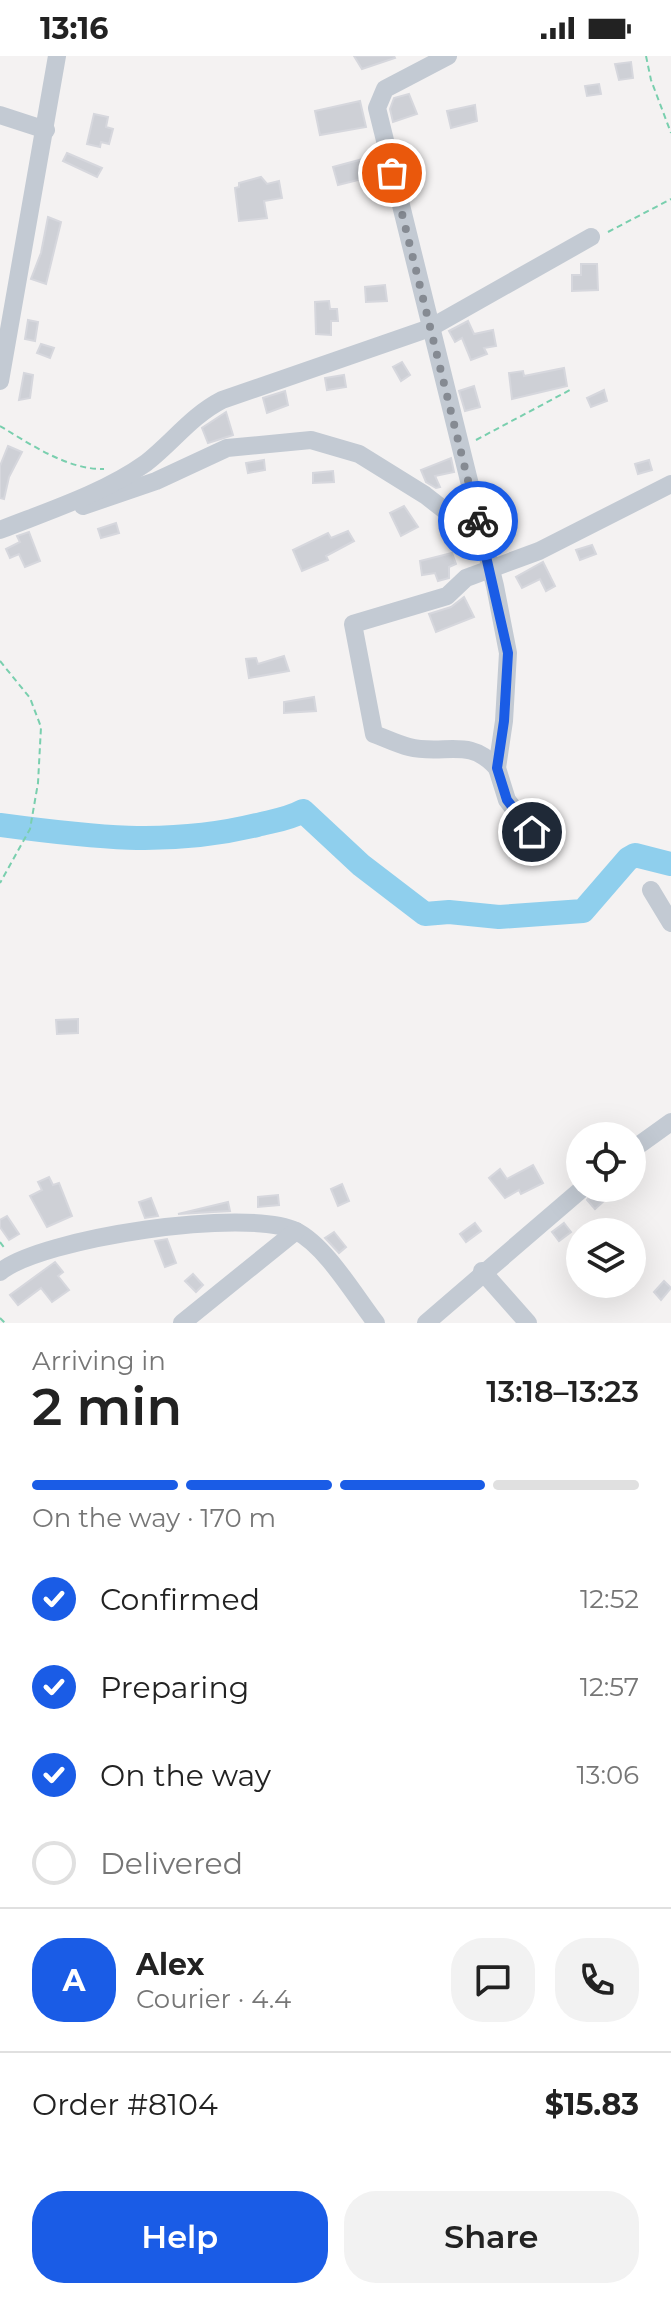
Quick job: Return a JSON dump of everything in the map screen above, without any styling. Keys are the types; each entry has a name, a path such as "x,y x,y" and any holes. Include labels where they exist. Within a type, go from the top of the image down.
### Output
{"street":[{"path":"0,381 57,56"},
{"path":"448,56 385,89 377,108 508,653 504,721 497,768"},
{"path":"0,115 46,130"},
{"path":"0,530 47,511 145,463 200,411 222,400 430,328 591,237"},
{"path":"47,511 76,509 227,448 311,440 359,454 425,495 483,540"},
{"path":"532,832 507,800 497,768 484,754 469,749 410,748 374,734 353,624 447,596 466,578 539,551 671,484"},
{"path":"651,890 671,923"},
{"path":"646,1140 671,1122"},
{"path":"426,1323 482,1271 566,1202"},
{"path":"0,1272 13,1261 27,1257 170,1225 248,1224 296,1231 328,1260 376,1323"},
{"path":"182,1323 296,1231"},
{"path":"482,1271 528,1323"}],"path":[{"path":"646,56 651,80 671,133"},
{"path":"591,237 619,229 671,199"},
{"path":"459,449 570,390"},
{"path":"0,426 39,450 92,470 106,469"},
{"path":"0,661 30,698 41,727 38,783 30,829 0,883"},
{"path":"0,1318 5,1323"}],"building":[{"path":"354,56 394,56 395,58 362,69"},
{"path":"631,62 633,78 619,80 615,64"},
{"path":"599,84 601,94 587,96 585,86"},
{"path":"409,94 417,114 393,122 390,109 394,98"},
{"path":"360,101 366,127 320,135 315,111"},
{"path":"475,105 477,121 451,128 447,111"},
{"path":"94,114 108,117 106,127 113,129 109,144 101,142 100,147 87,144"},
{"path":"67,153 102,168 97,177 63,161"},
{"path":"370,157 374,176 338,185 333,167"},
{"path":"261,177 267,184 279,181 282,198 264,201 267,218 239,221 235,188 239,187 239,183"},
{"path":"48,217 61,222 46,284 31,279 41,253"},
{"path":"581,264 597,264 598,290 572,291 572,275 581,275"},
{"path":"385,285 387,301 366,302 365,287"},
{"path":"329,301 330,309 337,309 338,321 331,321 331,335 316,334 315,302"},
{"path":"28,320 38,322 35,341 25,339"},
{"path":"468,321 474,334 493,330 496,346 484,348 487,354 471,360 462,338 455,342 449,331"},
{"path":"41,344 54,348 50,358 37,353"},
{"path":"402,362 410,375 401,381 393,367"},
{"path":"564,368 567,386 512,399 509,373 523,371 524,376"},
{"path":"24,373 33,375 30,398 19,400"},
{"path":"344,375 346,387 327,390 325,378"},
{"path":"474,386 480,407 465,411 459,391"},
{"path":"604,390 607,401 591,407 587,398"},
{"path":"285,391 288,405 267,413 263,398"},
{"path":"226,412 233,435 208,443 202,428"},
{"path":"8,446 22,452 9,477 4,499 0,498 0,466"},
{"path":"451,458 454,472 435,476 440,487 426,482 421,470"},
{"path":"264,460 265,470 248,473 246,463"},
{"path":"649,460 652,470 638,474 635,464"},
{"path":"333,471 334,482 313,483 313,473"},
{"path":"404,506 418,527 401,536 390,513"},
{"path":"116,523 119,533 101,538 98,529"},
{"path":"348,531 354,541 326,556 328,560 302,571 293,550 328,533 331,538"},
{"path":"29,532 40,561 25,567 19,554 10,558 6,549 20,542 17,536"},
{"path":"592,545 596,554 580,560 576,550"},
{"path":"452,553 456,564 449,567 449,578 438,581 435,573 422,575 420,561"},
{"path":"543,562 555,586 546,591 540,579 522,588 516,577"},
{"path":"464,597 474,617 436,632 429,614 451,607"},
{"path":"284,656 289,671 249,678 246,659 256,658 258,664"},
{"path":"314,697 316,711 284,713 284,702"},
{"path":"78,1019 78,1033 57,1034 56,1020"},
{"path":"533,1165 543,1183 521,1194 519,1190 505,1198 489,1178 500,1169 507,1179"},
{"path":"49,1177 53,1185 59,1183 72,1216 47,1227 30,1196 42,1190 38,1182"},
{"path":"342,1184 349,1201 338,1206 331,1189"},
{"path":"278,1195 279,1205 258,1207 258,1197"},
{"path":"151,1198 158,1216 145,1218 139,1202"},
{"path":"228,1202 230,1211 178,1214"},
{"path":"589,1202 603,1202 595,1209"},
{"path":"7,1216 19,1234 9,1240 0,1227 0,1220"},
{"path":"475,1223 481,1231 466,1242 460,1234"},
{"path":"564,1223 566,1226 566,1236 559,1241 552,1232"},
{"path":"334,1232 346,1247 339,1253 325,1238"},
{"path":"167,1239 176,1263 165,1267 155,1241"},
{"path":"55,1262 63,1272 58,1276 69,1290 52,1302 41,1288 18,1305 10,1295"},
{"path":"193,1274 203,1285 196,1292 185,1281"},
{"path":"664,1281 671,1288 661,1300 654,1292"}],"waterway":[{"path":"0,825 97,836 160,838 224,832 281,820 303,811 361,865 425,914 449,912 499,917 583,911 628,859 635,855 671,864"}],"way so far":[{"path":"392,173 478,521"}],"route":[{"path":"478,521 508,653 504,721 497,768 507,800 532,832"}]}
